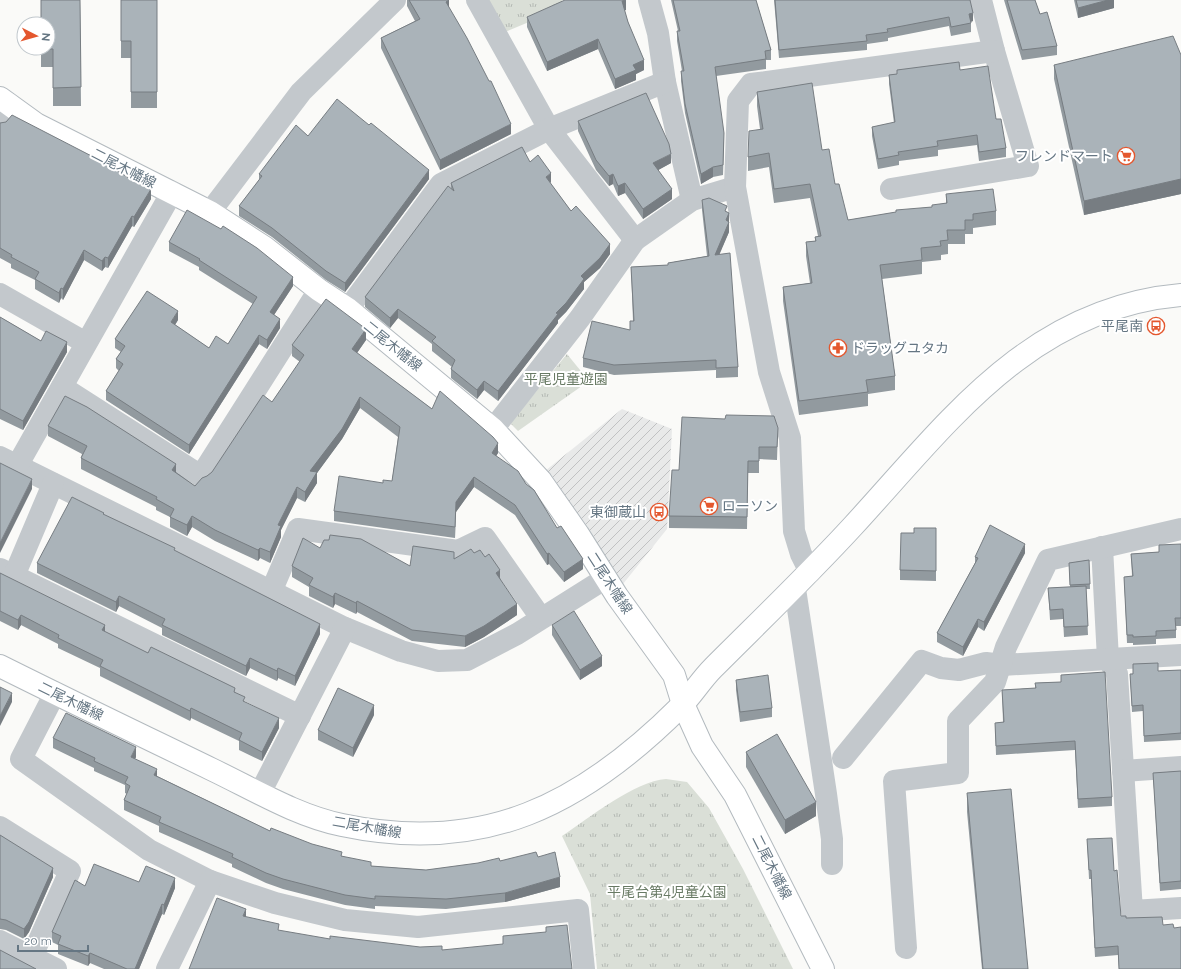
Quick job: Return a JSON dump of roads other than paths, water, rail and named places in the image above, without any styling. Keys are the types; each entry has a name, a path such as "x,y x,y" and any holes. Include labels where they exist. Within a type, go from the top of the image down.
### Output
{"main road":[{"name":"二尾木幡線","path":"3,108 210,212 264,247 319,290 348,309 493,429 541,481 606,578 674,675 683,704 702,746 735,795 823,969"},
{"path":"683,704 710,672 810,572 939,429 990,380 1018,358 1063,329 1103,312 1134,302 1181,295"},
{"name":"二尾木幡線","path":"0,666 55,694 304,813 345,826 407,835 441,834 473,830 527,815 571,793 610,768 683,704"}],"street":[{"path":"210,212 301,92 395,0"},
{"path":"477,0 549,129 635,240"},
{"path":"649,0 658,33 665,82 692,200"},
{"path":"891,189 1028,166 994,51 981,0"},
{"path":"810,572 801,554 794,531 790,438 769,372 735,188 738,100 751,84 994,51"},
{"path":"348,309 441,184 549,129 665,82"},
{"path":"493,429 580,318 635,240 692,200 735,188"},
{"path":"172,192 62,387 9,461 345,628 400,651 438,661 468,660 517,634 606,578"},
{"path":"62,387 201,476 319,290"},
{"path":"0,294 86,343"},
{"path":"53,484 7,572 300,716"},
{"path":"271,592 298,529 458,551 485,538 541,618"},
{"path":"906,948 894,781 958,772 958,722 996,682 1006,647 1048,560 1181,529"},
{"path":"1102,547 1108,659 1117,674 1132,911 1181,908"},
{"path":"794,588 826,794 832,839 832,864"},
{"path":"260,792 345,628"},
{"path":"843,758 922,661 941,668 960,670 986,663 1002,665 1181,655"},
{"path":"55,694 21,759 149,850 210,881 275,903 345,920 418,927 578,910 584,969"},
{"path":"1123,771 1181,767"},
{"path":"0,827 70,871 32,956"},
{"path":"167,969 210,881"},
{"path":"0,941 56,969"}],"place":[{"name":"フレンドマート","path":"1126,156"},
{"name":"平尾南","path":"1156,326"},
{"name":"ドラッグユタカ","path":"838,348"},
{"name":"ローソン","path":"709,506"},
{"name":"東御蔵山","path":"659,512"}],"park label":[{"name":"平尾児童遊園","path":"566,379"},
{"name":"平尾台第4児童公園","path":"667,892"}]}
